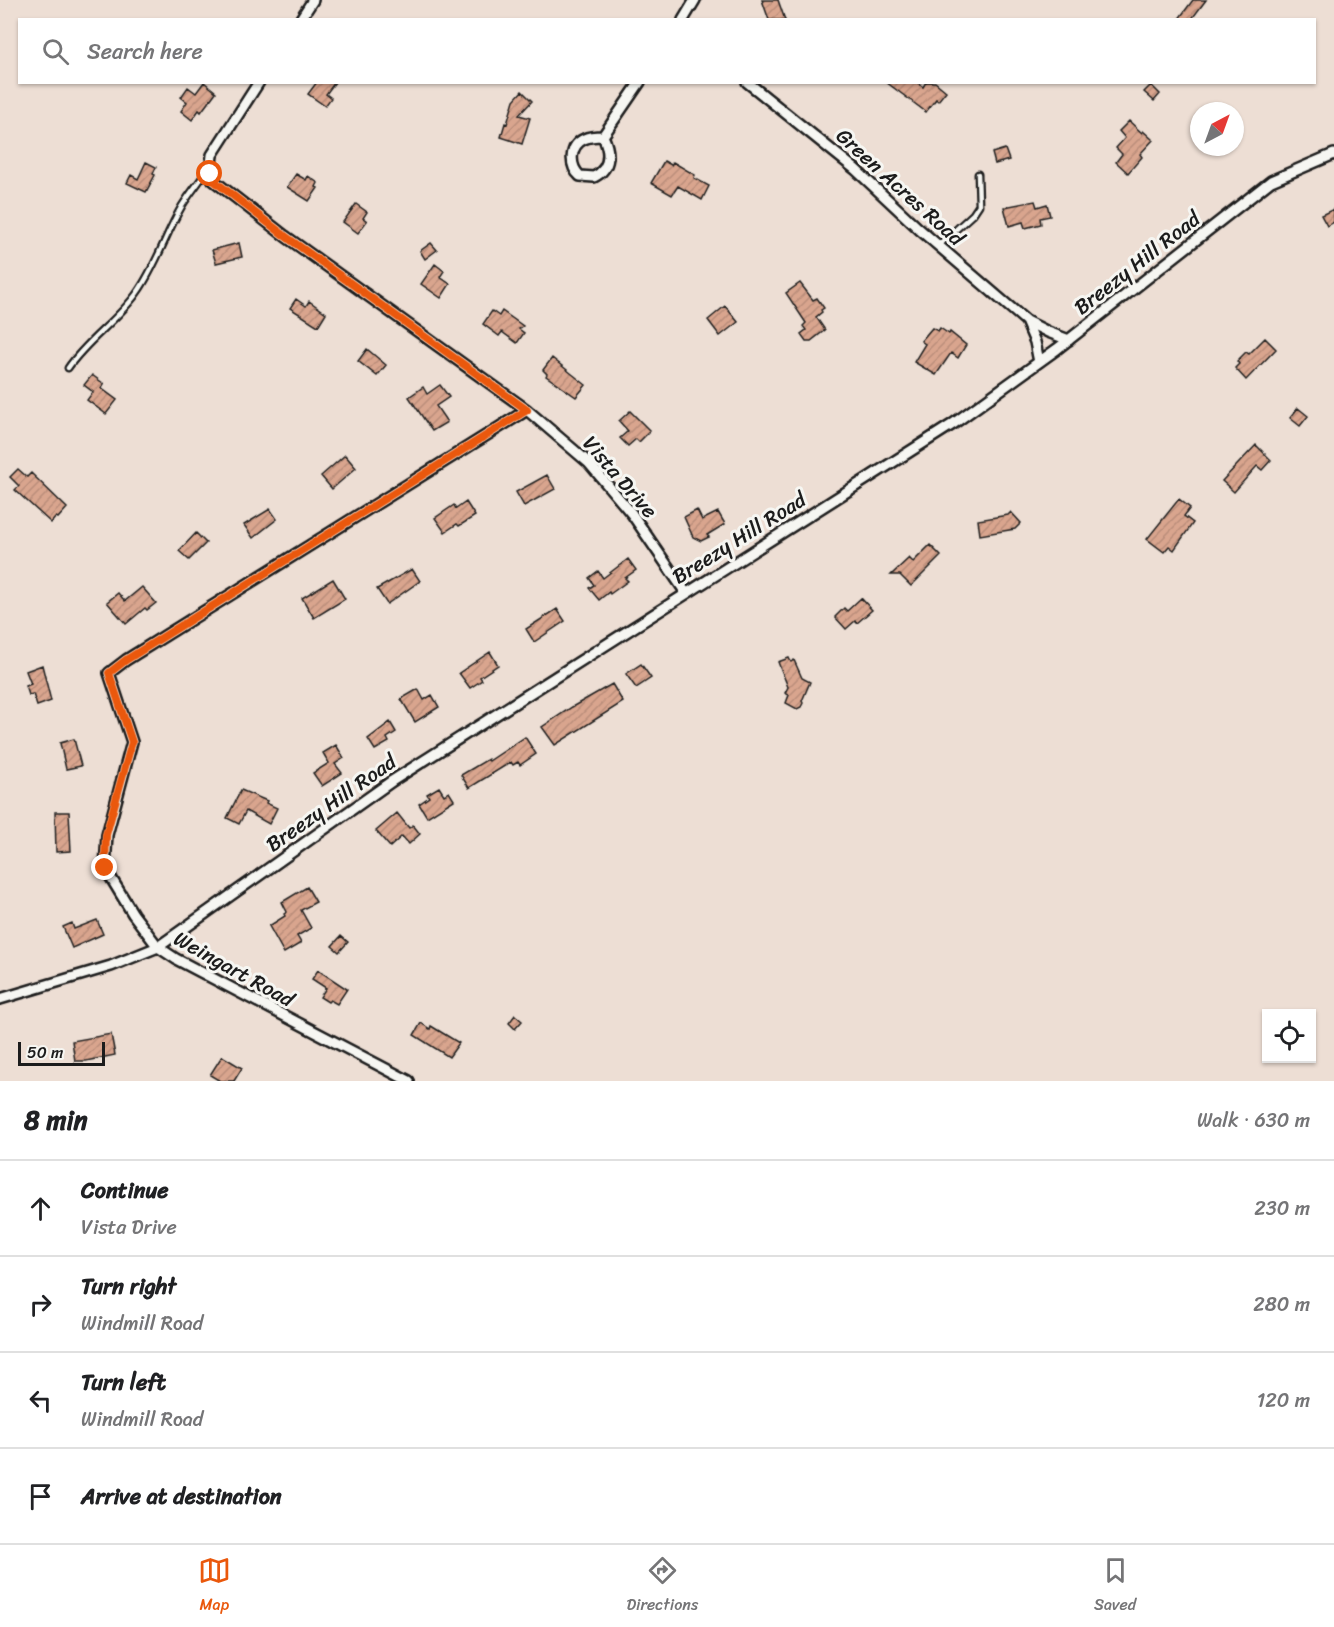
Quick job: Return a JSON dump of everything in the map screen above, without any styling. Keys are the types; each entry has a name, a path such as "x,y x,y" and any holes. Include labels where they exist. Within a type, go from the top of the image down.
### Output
{"street":[{"path":"301,18 313,0"},
{"path":"684,18 695,0"},
{"path":"210,166 212,155 258,84"},
{"path":"603,136 609,153 606,167 594,177 580,176 572,164 576,147 586,138 603,136 639,84"},
{"name":"Green Acres Road","path":"749,84 855,169 1026,321 1068,340"},
{"name":"Breezy Hill Road","path":"158,947 392,781 953,424 1068,340 1271,181 1334,154"},
{"name":"Vista Drive","path":"210,166 213,180 285,236 527,410 589,463 632,514 686,593"},
{"name":"Green Acres Road","path":"1026,321 1035,342 1039,362"},
{"path":"158,947 133,914 105,868 106,835 132,742 109,673 527,410"},
{"name":"Weingart Road","path":"0,999 111,966 158,947 187,965 409,1081"}],"lane":[{"path":"68,368 77,355 116,318 135,295 152,270 182,207 210,166"},
{"path":"939,246 974,214 979,205 978,174"}],"building":[{"path":"762,0 778,0 784,18 768,18"},
{"path":"1193,0 1206,0 1192,18 1180,18"},
{"path":"203,84 206,84 216,92 192,120 181,111 187,102 181,97 188,87 196,93"},
{"path":"316,84 334,84 326,94 331,98 325,106 308,94"},
{"path":"889,84 919,84 923,87 925,84 937,84 946,91 926,112"},
{"path":"1151,85 1160,94 1154,101 1144,92"},
{"path":"522,91 532,101 519,115 530,118 522,144 501,137 514,100"},
{"path":"1129,121 1153,140 1140,154 1142,157 1128,173 1116,162 1122,154 1116,148 1125,138 1119,131"},
{"path":"1005,149 1009,160 995,164 992,153"},
{"path":"664,161 671,165 673,162 709,186 702,200 678,186 672,195 651,183"},
{"path":"146,162 156,167 153,174 155,175 146,192 127,183 131,175 138,179"},
{"path":"296,174 306,180 308,176 318,183 316,187 318,188 309,201 287,187"},
{"path":"1035,201 1037,207 1047,204 1050,216 1040,218 1041,224 1025,228 1023,222 1009,226 1004,207"},
{"path":"356,204 367,212 363,218 367,221 358,233 343,222"},
{"path":"1334,209 1334,222 1327,226 1321,215"},
{"path":"239,243 242,257 216,263 212,250"},
{"path":"431,243 437,250 425,259 420,251"},
{"path":"435,264 444,271 440,277 450,284 441,298 421,284"},
{"path":"800,283 813,300 817,298 824,308 816,317 825,330 811,341 806,341 801,334 806,330 803,326 806,323 786,293"},
{"path":"296,299 306,306 309,301 326,313 318,326 290,308"},
{"path":"725,306 738,322 720,336 708,320"},
{"path":"492,311 499,316 502,311 523,326 519,329 524,333 517,343 502,332 499,336 483,324"},
{"path":"932,328 938,331 940,328 949,334 950,332 966,345 958,358 951,353 936,375 914,362 925,344 921,341"},
{"path":"1265,338 1276,349 1246,380 1235,368 1239,364 1237,361 1246,352 1249,354"},
{"path":"367,349 386,365 377,376 358,361"},
{"path":"552,358 586,385 576,397 546,376 543,370"},
{"path":"92,375 104,384 101,388 117,400 106,414 87,400 93,392 84,385"},
{"path":"440,385 449,397 436,406 447,422 432,431 409,397 423,387 427,394"},
{"path":"1298,408 1308,416 1300,426 1290,418"},
{"path":"630,411 650,431 639,442 636,439 628,446 620,438 628,431 619,421"},
{"path":"1256,445 1271,460 1262,470 1257,466 1234,492 1222,481"},
{"path":"345,455 356,468 332,489 321,476"},
{"path":"18,469 27,477 31,473 67,508 51,523 15,490 19,486 10,477"},
{"path":"547,475 555,489 524,506 516,492"},
{"path":"1179,499 1190,508 1184,516 1193,523 1174,550 1169,546 1164,552 1147,539"},
{"path":"466,502 475,516 445,532 435,518 454,505 456,509"},
{"path":"270,509 277,519 253,538 244,525"},
{"path":"697,510 702,520 718,512 725,524 701,541 693,537 684,517"},
{"path":"1011,512 1021,523 1015,529 980,535 978,520 1008,515"},
{"path":"196,533 206,543 189,560 179,551"},
{"path":"930,545 941,556 911,586 900,575 891,575 909,558 913,562"},
{"path":"628,559 636,570 625,578 628,581 599,600 589,588 594,585 589,578 598,571 603,578"},
{"path":"412,569 420,581 387,604 377,589"},
{"path":"333,579 345,599 314,618 302,598"},
{"path":"142,587 156,603 147,610 145,608 126,624 107,602 118,593 125,601"},
{"path":"861,598 872,610 846,629 835,617 844,608 847,611"},
{"path":"557,609 565,621 534,642 526,629"},
{"path":"490,652 498,665 480,677 482,680 470,688 459,673"},
{"path":"789,658 791,662 794,660 802,678 810,682 803,703 797,709 786,703 789,695 785,693 788,687 778,662"},
{"path":"641,664 651,678 636,688 626,674"},
{"path":"42,665 51,701 37,706 33,694 29,695 26,686 31,684 26,671"},
{"path":"612,684 623,702 555,745 542,727"},
{"path":"418,689 424,700 432,695 439,707 415,722 401,699"},
{"path":"390,722 396,732 387,738 389,742 375,750 368,739"},
{"path":"525,737 536,754 520,765 518,762 513,765 511,762 469,788 461,775 488,759 489,761"},
{"path":"74,739 81,766 66,769 60,743"},
{"path":"336,745 344,758 335,764 342,773 322,786 313,773 329,763 323,753"},
{"path":"439,787 444,795 449,792 454,800 427,817 419,804 429,797 427,794"},
{"path":"241,790 277,808 269,824 246,811 239,824 227,818"},
{"path":"55,812 69,812 71,851 56,852"},
{"path":"397,813 409,828 413,825 420,834 409,844 402,836 390,847 376,831"},
{"path":"307,887 316,902 301,910 311,928 297,936 301,943 284,953 269,926 285,916 287,912 282,902"},
{"path":"97,920 103,934 72,948 63,927 72,923 74,929"},
{"path":"341,936 348,942 339,952 332,946"},
{"path":"318,970 347,989 337,1004 320,997 326,988 312,979"},
{"path":"515,1015 522,1021 515,1029 509,1023"},
{"path":"421,1023 430,1029 431,1026 459,1043 449,1057 414,1035"},
{"path":"111,1034 115,1055 75,1061 72,1041"},
{"path":"222,1056 242,1068 234,1081 220,1081 210,1075"}],"route":[{"path":"105,868 106,835 132,742 109,673 126,660 527,410 285,236 213,180 210,174"}]}
